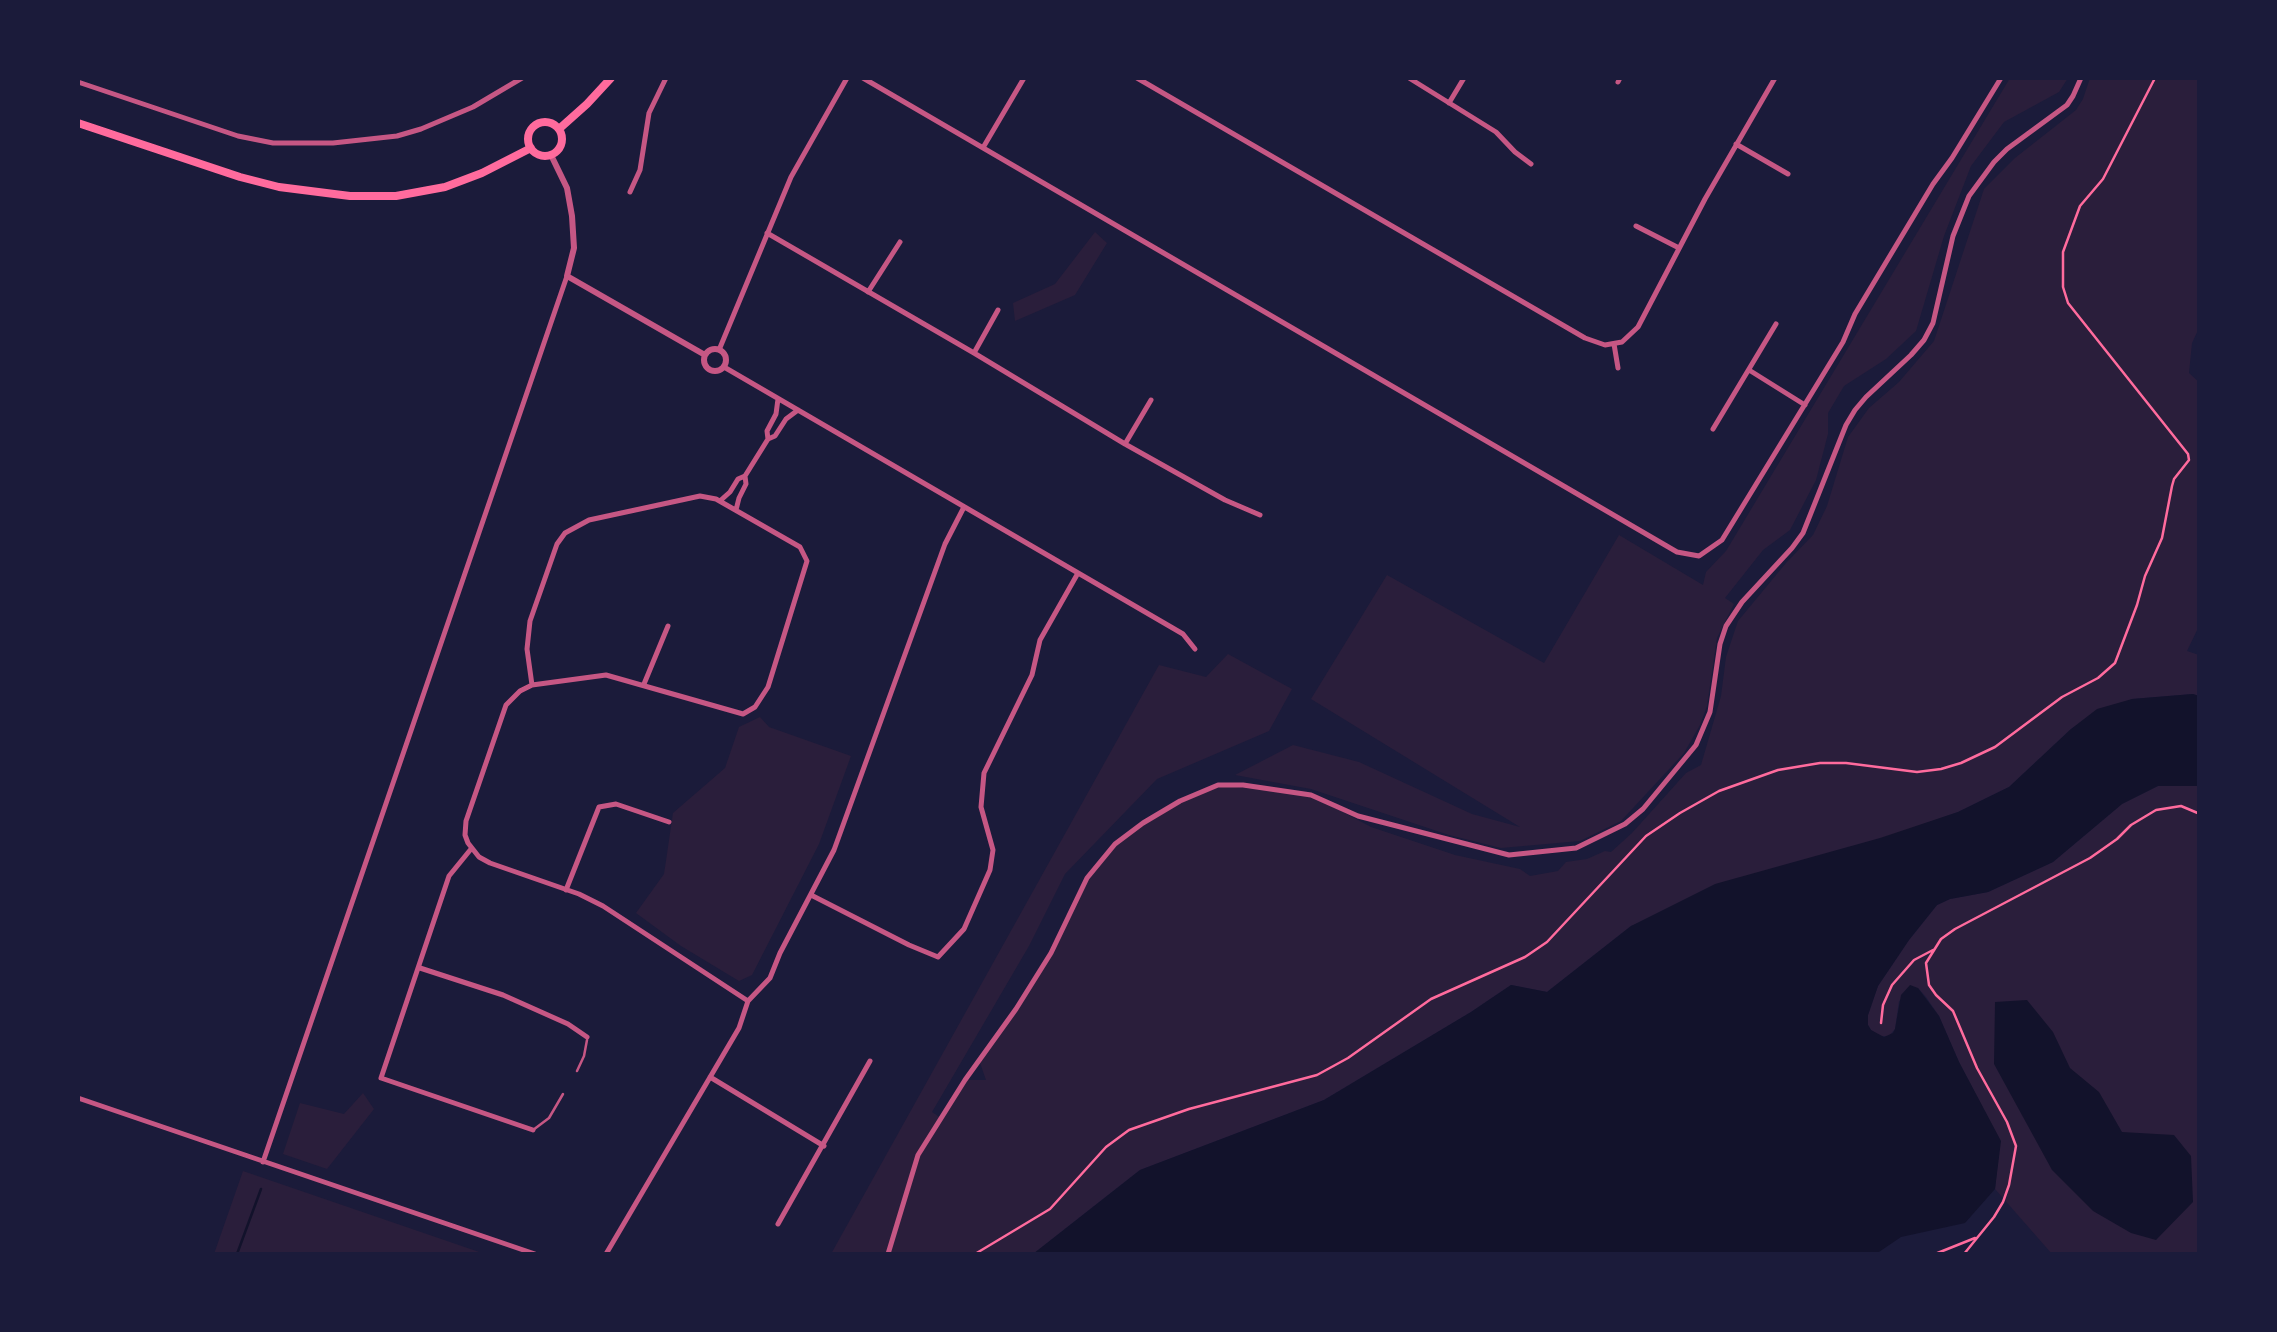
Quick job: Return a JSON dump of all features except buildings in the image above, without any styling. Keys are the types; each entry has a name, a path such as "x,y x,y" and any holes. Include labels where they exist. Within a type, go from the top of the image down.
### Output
{"main road":[{"path":"559,129 610,78"},
{"path":"550,122 559,129 561,144 551,155 540,156 530,148 528,137 538,123 550,122"},
{"path":"78,123 253,180 319,194 350,196 396,196 445,187 530,148"}],"street":[{"path":"78,82 238,136 273,143 333,143 421,129 473,107 522,78"},
{"path":"630,192 640,170 649,113 666,78"},
{"path":"720,350 799,161 847,78"},
{"path":"863,78 1678,552 1699,556 1722,540 1843,342 1855,314 1923,200 2000,78"},
{"path":"984,146 1024,78"},
{"path":"1136,78 1584,338 1605,345 1622,342 1638,327 1775,78"},
{"path":"1409,78 1496,132 1531,164"},
{"path":"1449,104 1464,78"},
{"path":"888,1254 918,1155 1051,953 1087,878 1115,844 1142,823 1218,784 1243,785 1311,795 1358,816 1509,855 1576,848 1625,824 1643,809 1696,745 1710,712 1726,626 1803,533 1855,410 1924,340 1933,323 1953,236 1970,196 2007,149 2066,104 2081,78"},
{"path":"1736,144 1788,174"},
{"path":"263,1162 567,276 574,248 572,216 567,188 551,155"},
{"path":"1636,226 1679,248"},
{"path":"767,233 1125,444 1260,515"},
{"path":"868,292 900,242"},
{"path":"567,276 705,355"},
{"path":"974,353 998,310"},
{"path":"1713,428 1776,324"},
{"path":"1614,344 1618,368"},
{"path":"710,350 720,350 726,357 724,367 710,370 704,362 705,355 710,350"},
{"path":"724,367 1183,634 1195,649"},
{"path":"1749,370 1804,405"},
{"path":"768,438 766,431 776,414 778,399"},
{"path":"1125,444 1152,400"},
{"path":"720,500 745,476 768,438 775,436 786,419 798,410"},
{"path":"736,510 746,484 745,476"},
{"path":"532,684 530,622 557,544 576,525 700,496 720,500 800,547 807,561 768,687 756,707 743,714 606,675 532,684 520,690 506,706 466,820 465,836 471,848 490,863 603,906 748,1001"},
{"path":"606,1254 739,1028 748,1001 770,978 840,835 945,544 964,507"},
{"path":"811,895 938,957 964,929 990,870 993,850 981,807 984,772 1032,675 1040,640 1078,573"},
{"path":"644,684 668,626"},
{"path":"566,890 599,806 616,804 670,822"},
{"path":"471,848 449,876 380,1078 533,1130"},
{"path":"418,967 503,994 587,1037"},
{"path":"778,1224 870,1061"},
{"path":"710,1077 824,1146"},
{"path":"78,1098 536,1254"}],"lane":[{"path":"577,1071 587,1037"},
{"path":"533,1130 549,1118 564,1094"}],"path":[{"path":"975,1254 1050,1209 1106,1147 1129,1130 1189,1108 1317,1075 1348,1058 1430,998 1525,957 1547,942 1646,836 1718,791 1778,770 1809,764 1846,763 1916,772 1961,763 1994,748 2062,697 2098,678 2115,662 2162,538 2172,486 2189,460 2068,303 2063,287 2063,252 2080,206 2103,180 2155,78"},
{"path":"1964,1254 2003,1202 2016,1146 1954,1011 1936,996 1929,984 1926,963 1941,939 1955,929 2090,858 2156,810 2182,806 2200,814"},
{"path":"1880,1024 1892,985 1914,960 1934,949"},
{"path":"1934,1254 1979,1236"}],"shaded area":[{"path":"2010,78 2068,78 2059,92 2004,122 1971,166 1944,236 1916,331 1886,359 1844,386 1828,413 1828,434 1816,480 1790,530 1763,550 1725,598 1734,604 1717,638 1707,706 1700,725 1684,753 1621,821 1580,841 1501,848 1449,835 1311,789 1235,775 1293,745 1359,762 1472,814 1520,827 1311,699 1387,575 1544,663 1619,535 1703,585 1706,572 1726,551"},
{"path":"2090,78 2199,78 2200,326 2192,343 2189,373 2200,383 2200,624 2187,651 2199,655 2199,696 2132,699 2071,729 2009,787 1958,812 1631,926 1547,992 1511,985 1324,1100 1140,1170 1033,1254 831,1254 1159,665 1206,677 1228,654 1292,689 1269,731 1157,779 1065,874 1029,946 932,1112 941,1118 965,1080 986,1080 979,1060 1051,953 1087,878 1115,844 1180,801 1218,785 1311,795 1371,827 1455,855 1520,869 1530,876 1558,871 1566,862 1611,852 1632,833 1686,773 1701,765 1738,621 1813,535 1827,506 1848,437 1869,408 1899,382 1934,341 1984,189 2015,158 2076,110"},
{"path":"1095,232 1107,243 1075,295 1015,321 1013,303 1055,284"},
{"path":"2199,696 2199,786 2158,786 2122,804 2053,862 1988,892 1937,905 1878,986 1868,1015 1871,1030 1884,1037 1893,1033 1901,995 1910,985 1918,988 1939,1016 2001,1141 1995,1189 1965,1223 1901,1237 1876,1254 1033,1254 1140,1170 1324,1100 1511,985 1547,992 1631,926 1715,884 1958,812 2009,787 2097,709 2132,699"},
{"path":"760,717 769,727 851,756 819,844 752,975 739,981 636,913 664,874 673,813 725,768 739,727"},
{"path":"2158,786 2199,786 2199,1254 2052,1254 1995,1189 2000,1141 1926,997 1918,988 1899,1001 1895,1029 1889,1036 1871,1030 1868,1015 1878,986 1937,905 1988,892 2053,862 2122,804"},
{"path":"2027,1000 2053,1032 2070,1068 2099,1092 2122,1132 2174,1135 2191,1156 2193,1202 2156,1240 2131,1233 2093,1211 2052,1170 1994,1064 1995,1002"},
{"path":"363,1093 374,1109 327,1169 283,1154 300,1103 344,1114"},
{"path":"243,1171 485,1254 214,1254"}],"waterway":[{"path":"237,1254 261,1189"}]}
